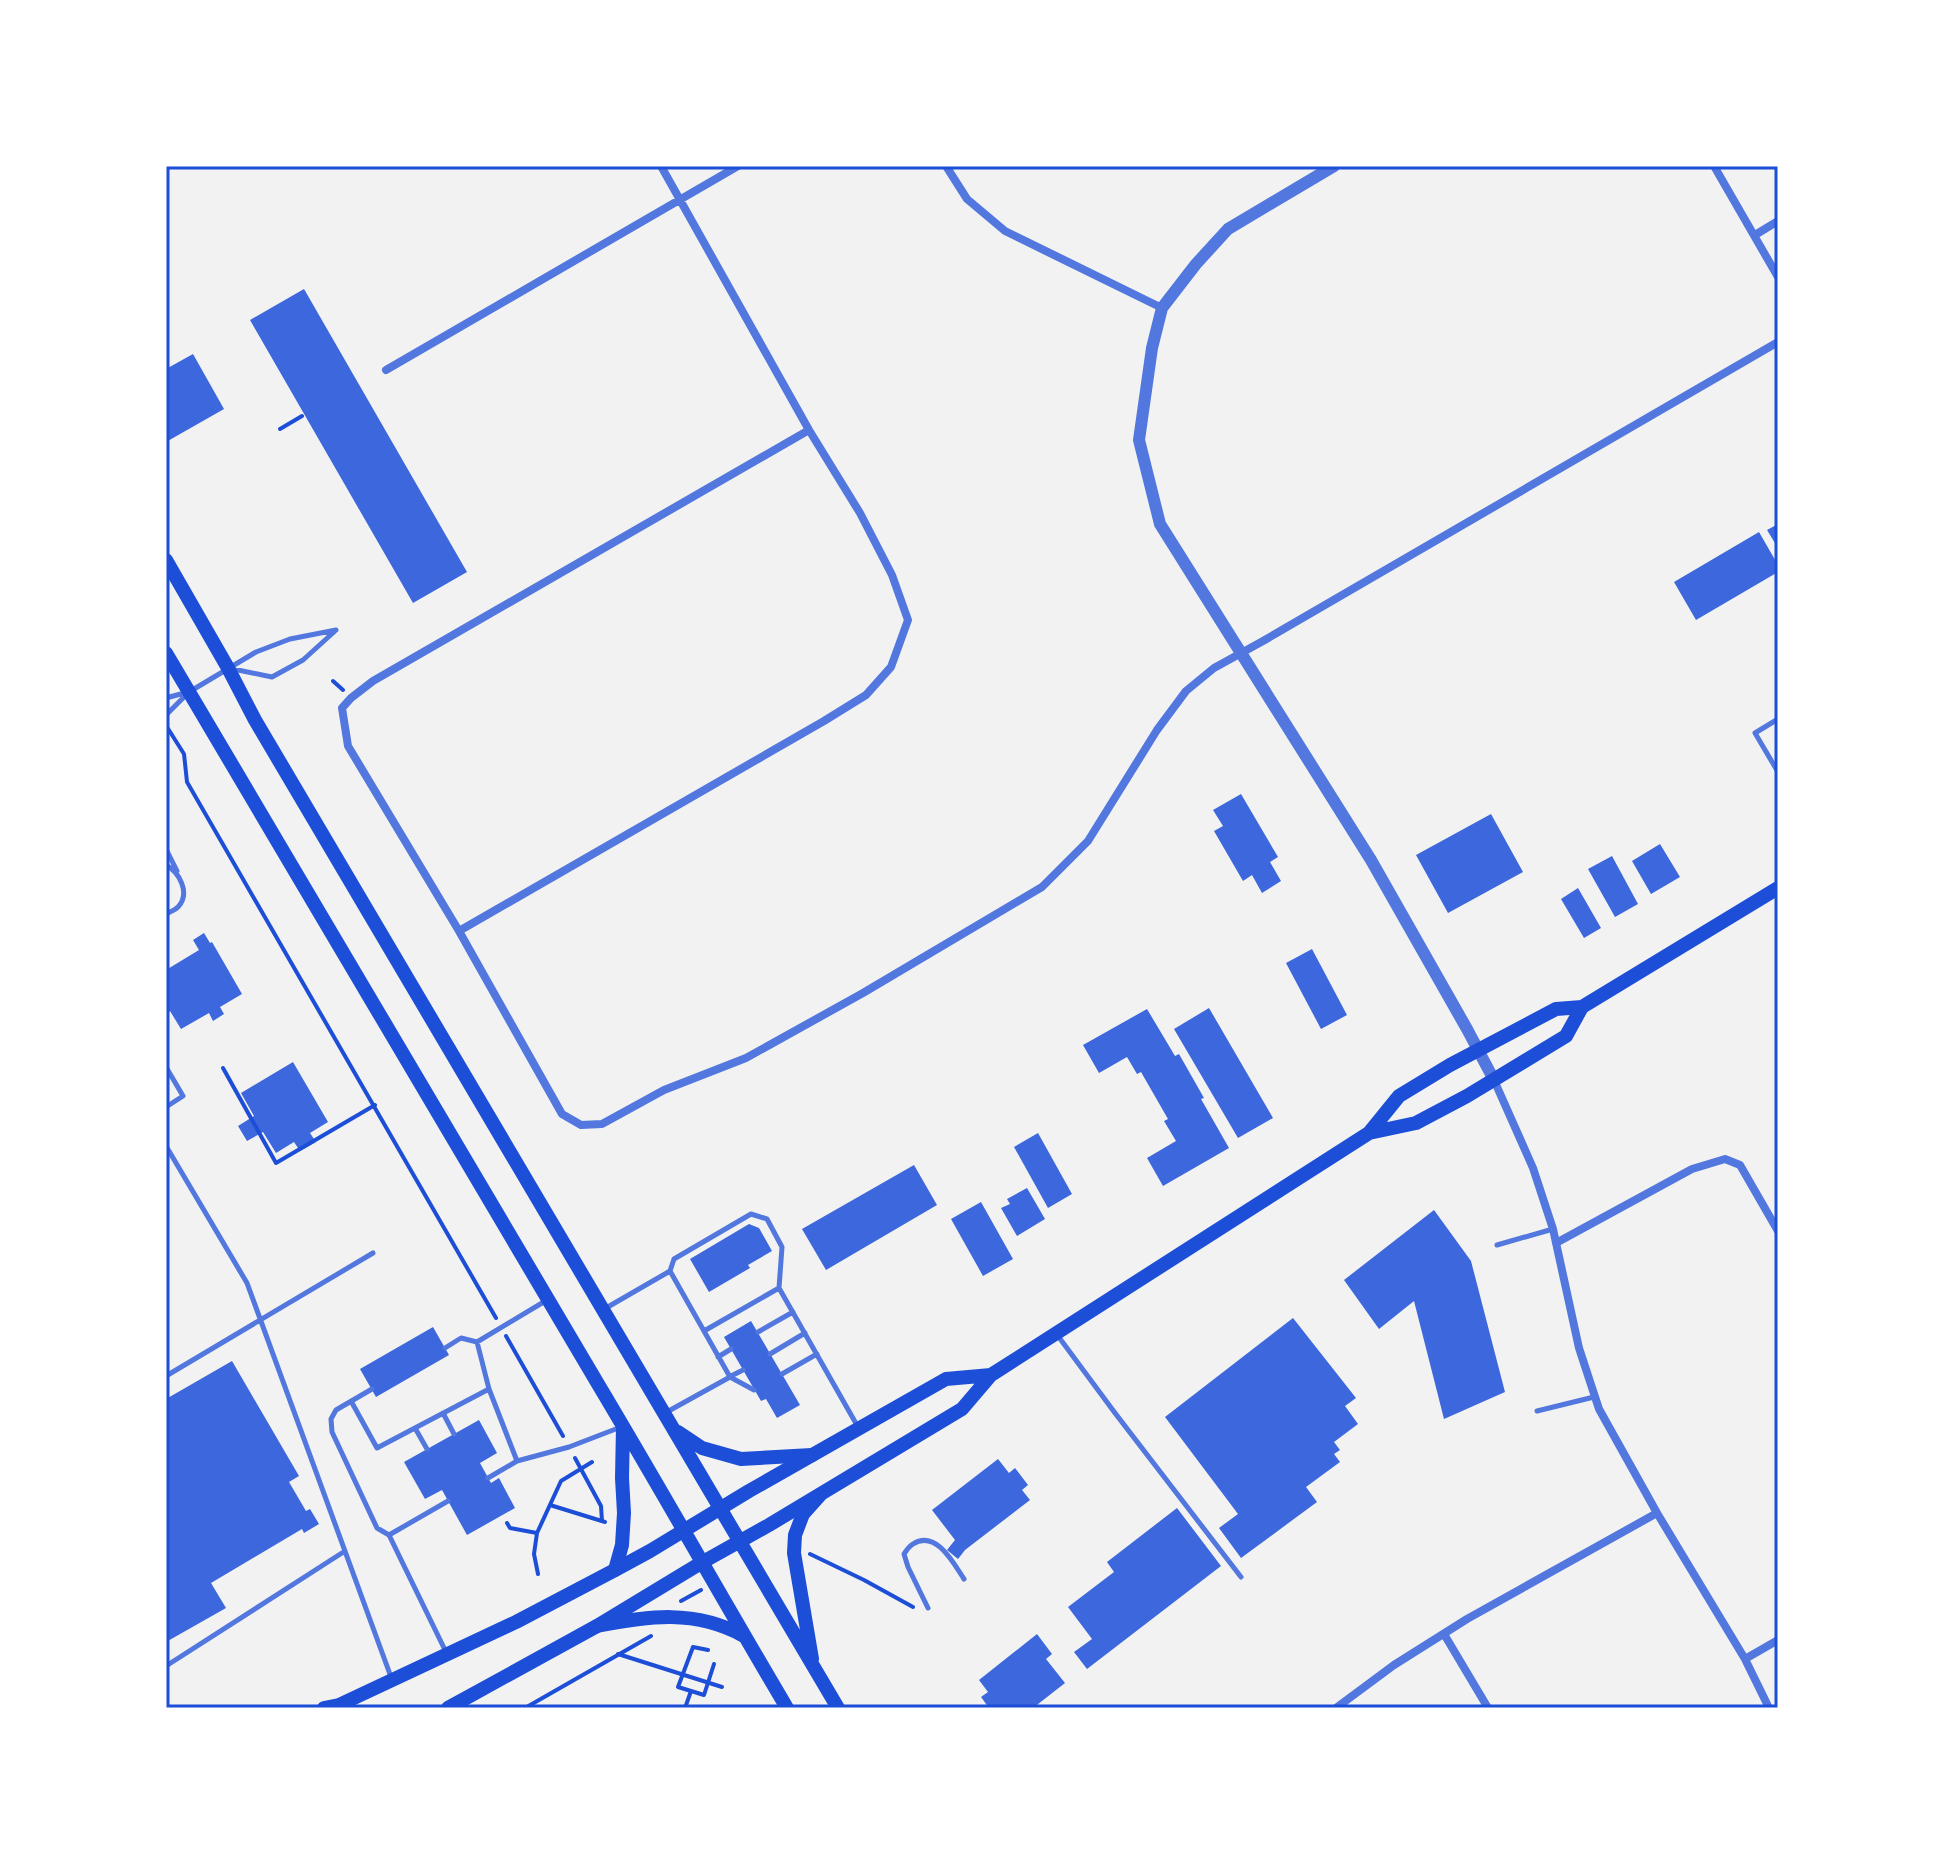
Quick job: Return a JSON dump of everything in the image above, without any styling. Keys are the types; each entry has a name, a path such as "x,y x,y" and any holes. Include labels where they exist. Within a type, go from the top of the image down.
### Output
{"main road":[{"path":"166,560 263,734 838,1708"},
{"path":"166,653 787,1708"},
{"path":"448,1708 597,1626 962,1409 991,1375 1369,1133 1399,1096 1556,1009 1582,1007 1778,888"},
{"path":"1369,1133 1416,1123 1494,1080 1566,1036 1582,1007"},
{"path":"324,1708 339,1705 516,1622 615,1570 946,1379 991,1375"},
{"path":"615,1570 622,1545 624,1513 623,1427"},
{"path":"674,1430 702,1448 741,1459 812,1455"},
{"path":"814,1667 794,1553 795,1535 803,1514 820,1495"},
{"path":"597,1626 645,1617 678,1617 700,1619 730,1628 744,1636"}],"street":[{"path":"459,931 866,695 891,667 908,620 892,575 860,513 809,430 661,166"},
{"path":"386,370 738,166"},
{"path":"946,166 967,199 1005,231 1162,308"},
{"path":"1334,166 1228,229 1162,308 1152,348 1139,440 1160,524 1371,860 1494,1080 1533,1168 1553,1229 1579,1348 1599,1409 1745,1659 1769,1708"},
{"path":"1714,166 1778,277"},
{"path":"1755,235 1778,221"},
{"path":"809,430 373,681 342,708 348,746 459,931 562,1114 581,1125 602,1124 664,1090 746,1058 1042,887 1088,841 1157,730 1186,691 1214,668 1778,342"},
{"path":"1556,1243 1692,1169 1725,1159 1740,1165 1778,1231"},
{"path":"1336,1708 1394,1665 1467,1619 1657,1513"},
{"path":"1444,1634 1488,1708"},
{"path":"1745,1659 1778,1640"}],"lane":[{"path":"166,715 189,692 228,668 256,652 290,639 336,630 303,660 272,677 228,668"},
{"path":"166,698 189,692"},
{"path":"1778,719 1755,733 1778,772"},
{"path":"166,849 181,879 184,896 179,906 166,914"},
{"path":"166,865 181,879"},
{"path":"166,1067 183,1096 166,1107"},
{"path":"166,1146 247,1283 392,1680"},
{"path":"603,1310 670,1271 674,1259 751,1214 767,1219 782,1247 779,1288 858,1428"},
{"path":"1497,1245 1553,1229"},
{"path":"166,1376 373,1253"},
{"path":"670,1271 730,1377 754,1390"},
{"path":"704,1331 779,1288"},
{"path":"445,1348 461,1338 477,1342 548,1299"},
{"path":"758,1332 793,1312"},
{"path":"770,1354 805,1333"},
{"path":"1056,1333 1241,1577"},
{"path":"477,1342 489,1389 517,1461"},
{"path":"718,1357 731,1349"},
{"path":"782,1374 817,1354"},
{"path":"664,1414 743,1370"},
{"path":"372,1389 336,1410 331,1419 332,1432 377,1528 389,1535 447,1654"},
{"path":"351,1401 377,1448 489,1389"},
{"path":"1537,1411 1595,1397"},
{"path":"443,1413 454,1434"},
{"path":"488,1478 517,1461 569,1447 623,1427"},
{"path":"415,1428 427,1449"},
{"path":"389,1535 448,1501"},
{"path":"925,1610 904,1554 913,1543 925,1540 946,1551 964,1579"},
{"path":"166,1666 345,1551"}],"path":[{"path":"280,429 302,416"},
{"path":"166,725 184,754 187,782 582,1469 601,1506 602,1521"},
{"path":"223,1068 276,1163 375,1105"},
{"path":"538,1574 534,1554 537,1533 561,1481 592,1462"},
{"path":"550,1505 614,1525"},
{"path":"507,1523 510,1528 537,1533"},
{"path":"808,1553 925,1610"},
{"path":"525,1708 658,1632"},
{"path":"708,1650 693,1647 678,1687 704,1695 714,1664"},
{"path":"616,1654 722,1687"},
{"path":"685,1708 691,1691"}],"building":[{"path":"304,289 467,572 413,603 250,320"},
{"path":"193,354 224,409 166,442 166,369"},
{"path":"1778,524 1778,548 1767,530"},
{"path":"1759,532 1778,565 1778,572 1696,620 1674,582"},
{"path":"1241,794 1278,857 1270,862 1281,881 1262,893 1252,875 1243,881 1214,831 1223,826 1213,810"},
{"path":"1491,814 1523,872 1448,913 1416,855"},
{"path":"1660,844 1680,877 1651,894 1632,861"},
{"path":"1612,856 1638,904 1615,917 1588,869"},
{"path":"1578,888 1601,928 1584,938 1561,899"},
{"path":"204,933 242,994 220,1007 224,1014 213,1021 209,1013 181,1029 170,1011 166,1011 166,970 199,950 193,940"},
{"path":"1312,949 1347,1015 1321,1029 1286,963"},
{"path":"1209,1008 1273,1118 1238,1138 1174,1029"},
{"path":"1147,1009 1175,1056 1179,1054 1229,1148 1163,1186 1147,1158 1176,1141 1164,1121 1168,1119 1141,1072 1137,1074 1127,1057 1099,1073 1083,1045"},
{"path":"293,1062 328,1122 310,1133 316,1142 300,1151 294,1142 276,1153 263,1132 247,1141 238,1126 254,1116 241,1093"},
{"path":"1038,1133 1072,1194 1048,1208 1014,1147"},
{"path":"914,1165 937,1205 826,1270 802,1229"},
{"path":"1027,1188 1045,1219 1017,1236 1001,1208 1010,1204 1007,1199"},
{"path":"981,1202 1013,1259 983,1276 951,1219"},
{"path":"1434,1210 1471,1261 1505,1392 1444,1419 1414,1301 1379,1329 1344,1280"},
{"path":"749,1224 759,1228 772,1251 709,1292 690,1259"},
{"path":"1293,1318 1356,1398 1345,1406 1358,1424 1334,1442 1340,1450 1334,1454 1340,1462 1306,1487 1317,1502 1241,1558 1219,1528 1238,1514 1165,1417"},
{"path":"751,1321 800,1405 777,1418 766,1399 761,1401 724,1337"},
{"path":"433,1327 449,1355 376,1397 360,1369"},
{"path":"232,1361 299,1476 289,1482 306,1511 310,1509 319,1524 304,1533 302,1529 211,1583 226,1608 166,1642 166,1399"},
{"path":"479,1420 497,1453 480,1463 491,1483 499,1478 515,1508 467,1535 442,1490 425,1499 404,1462"},
{"path":"998,1459 1009,1473 1015,1468 1028,1485 1022,1490 1030,1500 965,1550 958,1559 947,1550 955,1540 932,1510"},
{"path":"1177,1508 1221,1566 1087,1669 1074,1652 1092,1639 1068,1607 1114,1572 1107,1562"},
{"path":"1037,1634 1052,1654 1046,1659 1065,1683 1033,1708 989,1708 981,1697 988,1692 979,1680"}]}
